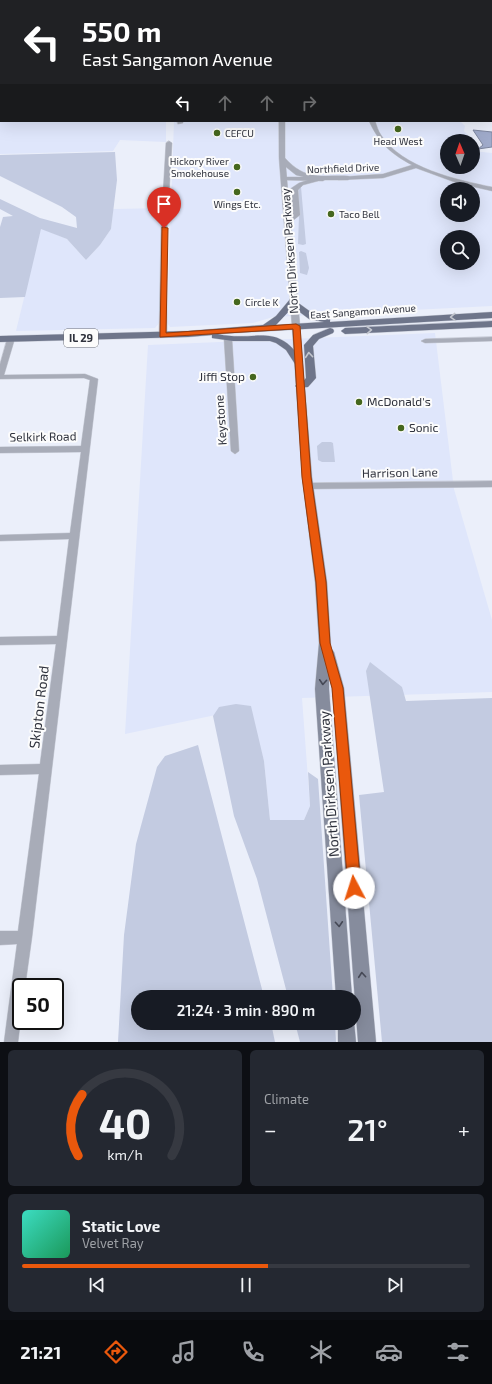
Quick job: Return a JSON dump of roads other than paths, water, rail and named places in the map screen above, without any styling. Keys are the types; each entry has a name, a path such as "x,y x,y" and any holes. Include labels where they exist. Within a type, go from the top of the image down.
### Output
{"main road":[{"path":"263,328 279,319 283,311 294,302 308,315 322,320 381,317 407,319"},
{"name":"East Sangamon Avenue","path":"188,334 216,336 407,319 492,315"},
{"name":"East Sangamon Avenue","path":"0,339 188,334 263,328 330,331 492,324"},
{"name":"North Dirksen Parkway","path":"296,329 308,486 321,582 325,643 322,689 344,990"},
{"path":"300,386 305,385 311,378 308,345 316,337 330,331"},
{"path":"216,336 228,339 271,338 288,347 298,362"},
{"name":"North Dirksen Parkway","path":"325,643 338,688 367,1042"},
{"path":"346,1030 347,1042"}],"street":[{"path":"18,0 29,0"},
{"path":"372,122 375,130 382,141 416,166 452,179 492,189"},
{"name":"North Dirksen Parkway","path":"282,125 282,158 285,179 296,329"},
{"path":"162,335 164,228 168,143"},
{"path":"282,158 291,168 301,174 311,177 348,178"},
{"name":"Northfield Drive","path":"285,179 383,176 416,166"},
{"path":"287,221 296,215 294,189 301,184 321,179"},
{"path":"0,378 11,338"},
{"name":"Keystone","path":"228,339 235,451"},
{"path":"424,342 492,339"},
{"name":"Skipton Road","path":"0,378 84,376 94,379 12,1042"},
{"name":"Selkirk Road","path":"0,450 86,449"},
{"name":"Harrison Lane","path":"308,486 492,484"},
{"path":"0,538 75,536"},
{"path":"0,641 62,640"},
{"path":"0,770 46,769"},
{"path":"0,938 25,937"}],"place":[{"name":"Head West","path":"398,129"},
{"name":"CEFCU","path":"217,133"},
{"name":"Hickory River Smokehouse","path":"237,167"},
{"name":"Wings Etc.","path":"237,192"},
{"name":"Taco Bell","path":"331,214"},
{"name":"Circle K","path":"237,302"},
{"name":"Jiffi Stop","path":"253,377"},
{"name":"McDonald's","path":"359,402"},
{"name":"Sonic","path":"401,428"}]}
